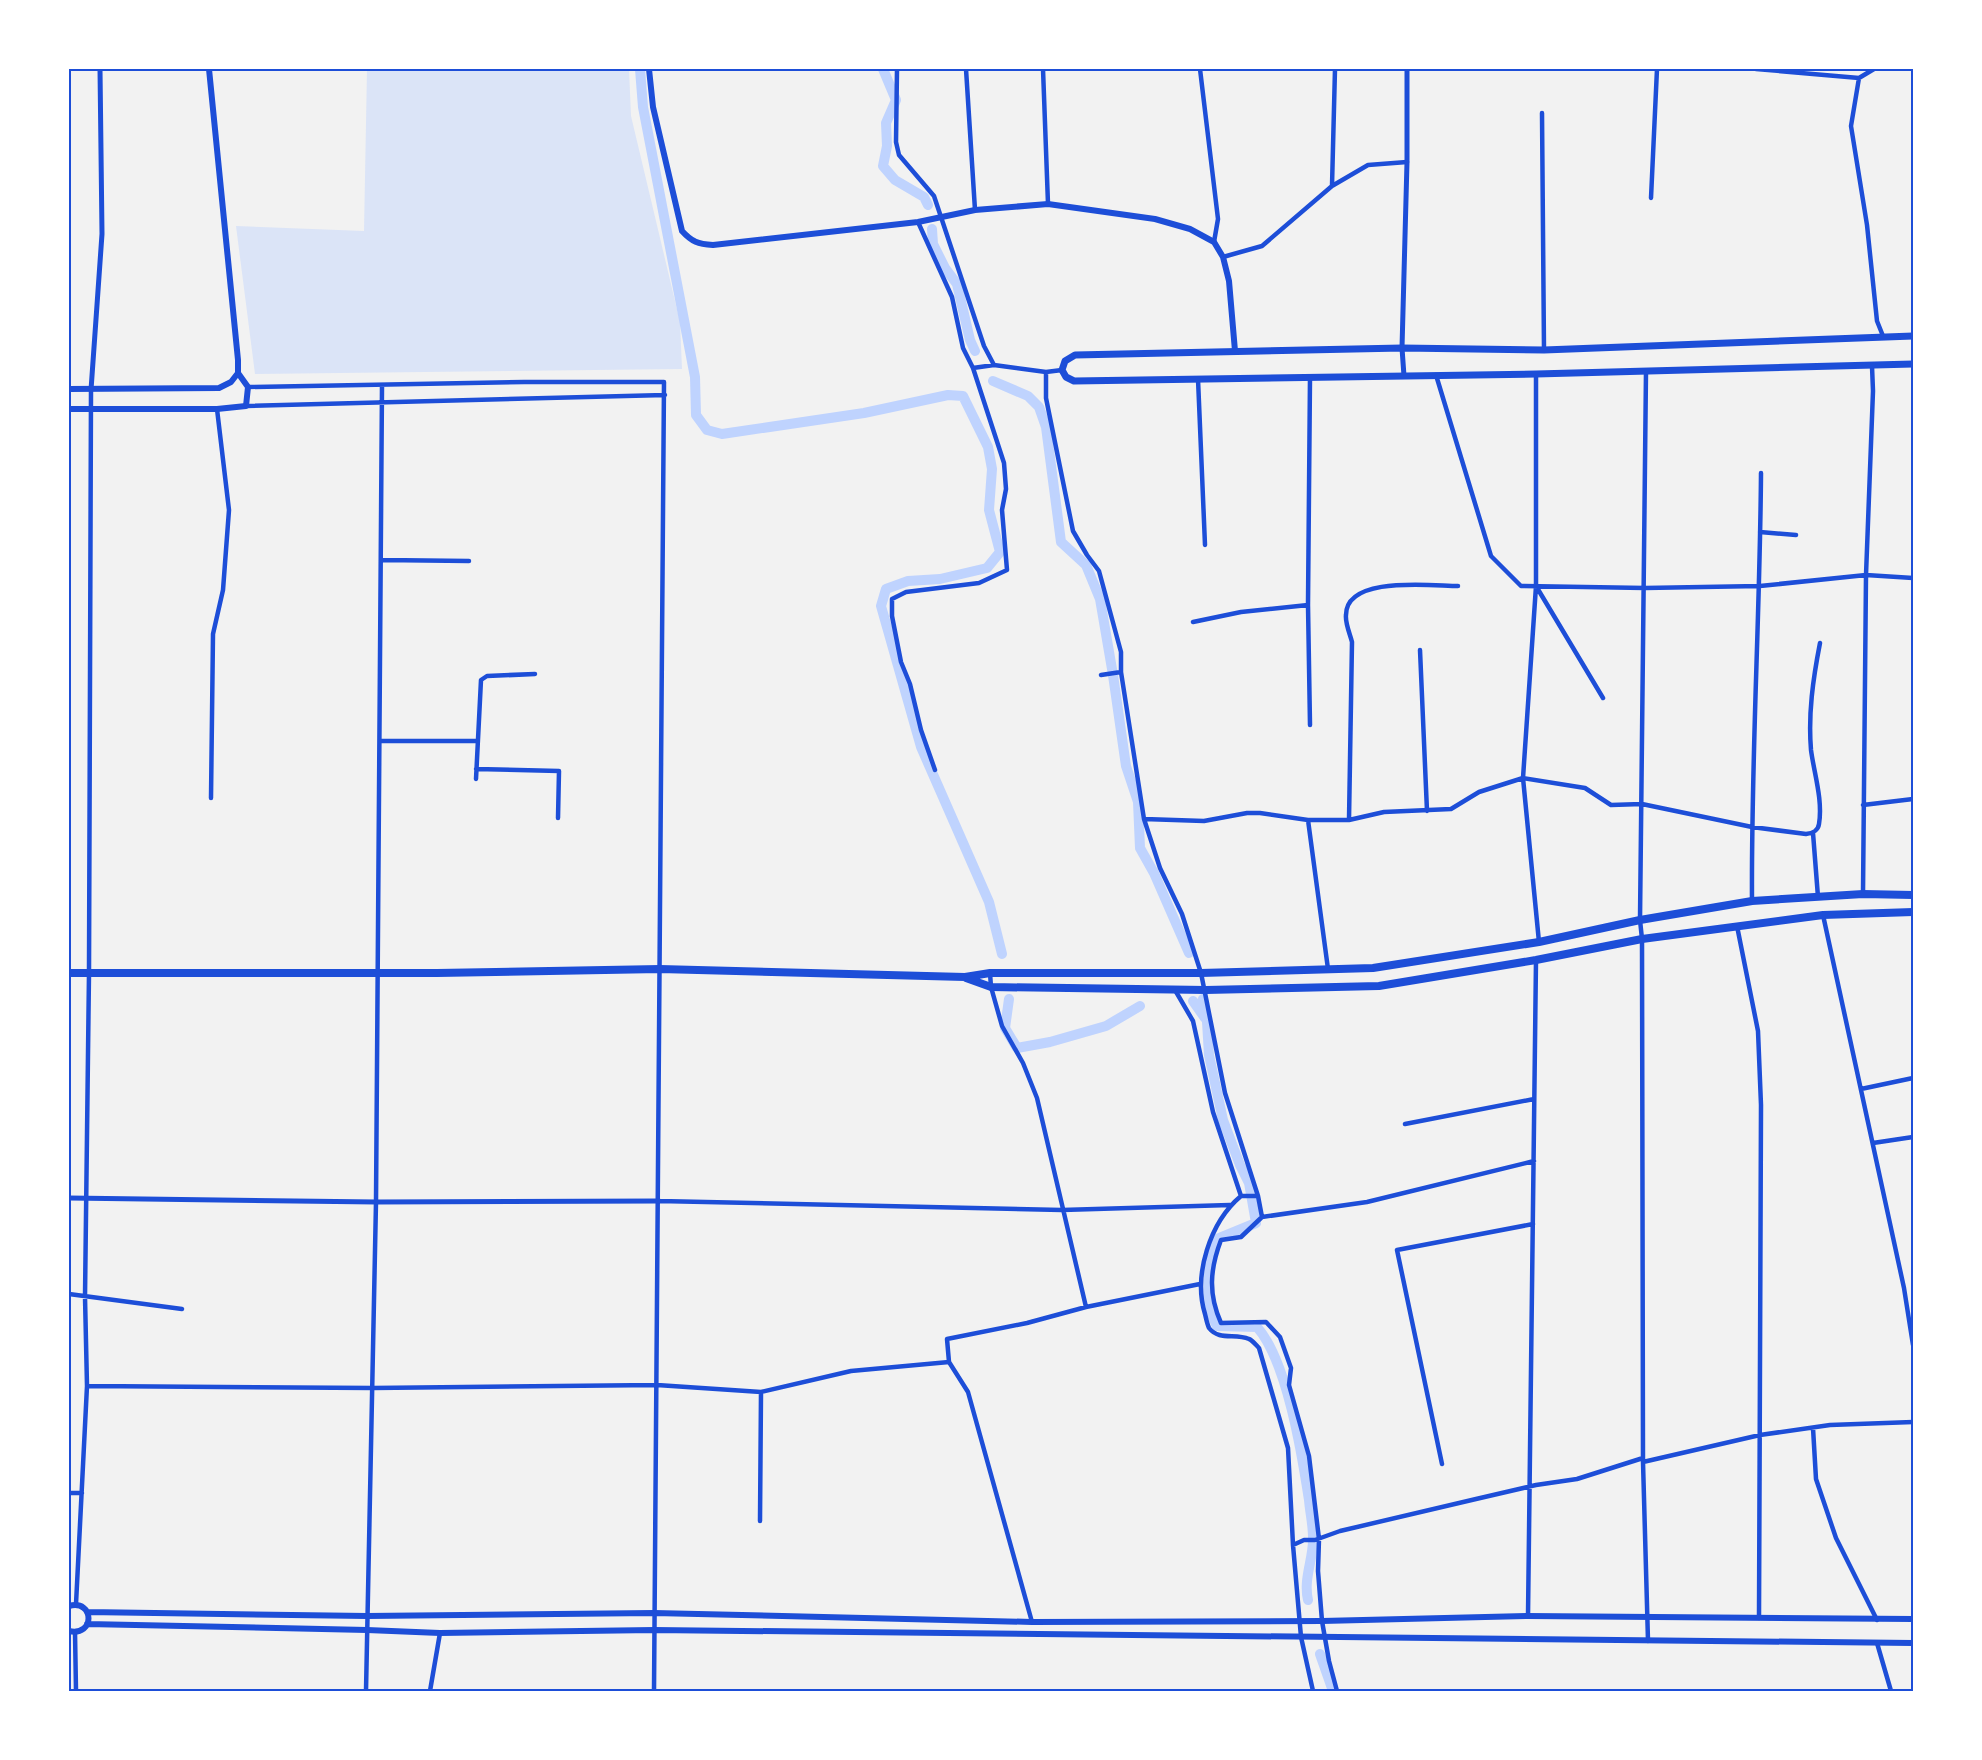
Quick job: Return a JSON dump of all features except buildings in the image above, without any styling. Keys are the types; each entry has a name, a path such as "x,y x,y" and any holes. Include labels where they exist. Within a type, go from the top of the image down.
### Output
{"highway":[{"path":"69,973 379,973 660,969 965,977 990,973 1201,973 1328,970 1373,968 1539,942 1640,921 1752,902 1863,894 1913,895"},
{"path":"965,977 991,987 1206,990 1379,986 1536,960 1642,939 1823,915 1913,912"}],"main road":[{"path":"69,409 218,409 246,406 248,387 238,373 209,69"},
{"path":"649,69 653,107 682,231 690,240 698,244 713,245 918,222 975,210 1048,204 1155,219 1190,229 1214,242 1223,257 1229,281 1235,351"},
{"path":"1913,336 1544,350 1402,348 1075,355 1065,361 1062,370 1066,378 1074,381 1536,374 1913,364"},
{"path":"69,389 219,388 231,382 238,373"},
{"path":"72,1605 83,1607 87,1612 87,1624 80,1631 72,1631"},
{"path":"87,1612 367,1616 654,1613 1032,1622 1322,1621 1528,1616 1913,1619"},
{"path":"87,1624 440,1633 654,1630 1913,1643"}],"street":[{"path":"72,1605 82,1493 87,1386 85,1297 89,973 90,408 102,234 100,69"},
{"path":"897,69 896,142 899,155 934,196 984,346 994,365"},
{"path":"966,69 975,210"},
{"path":"1043,69 1048,204"},
{"path":"1200,69 1218,219 1214,242"},
{"path":"1332,186 1335,69"},
{"path":"1404,376 1402,348 1407,69"},
{"path":"1651,198 1658,69"},
{"path":"1756,69 1860,78 1874,69"},
{"path":"1860,78 1851,126 1867,225 1877,321 1883,336"},
{"path":"1542,113 1544,350"},
{"path":"1223,257 1262,246 1332,186 1368,165 1407,162"},
{"path":"918,222 952,297 963,348 973,368 1004,463 1006,489 1002,510 1007,570 979,583 906,592 892,599 892,616 901,662 910,684 921,730 935,770"},
{"path":"973,368 994,365 1046,372 1062,370"},
{"path":"1863,894 1866,575 1872,366"},
{"path":"1646,371 1640,921 1642,939 1643,1460 1648,1641"},
{"path":"1046,372 1046,398 1073,531 1098,571 1121,652 1121,672 1144,819 1160,868 1182,914 1201,973 1225,1093 1258,1196 1262,1217"},
{"path":"1536,374 1536,586 1523,778 1539,942"},
{"path":"1436,375 1491,556 1521,585 1645,588 1760,586 1866,575 1913,578"},
{"path":"1310,377 1308,604 1310,725"},
{"path":"1198,379 1204,545"},
{"path":"248,387 664,382 654,1691"},
{"path":"366,1691 379,973 382,386"},
{"path":"246,406 665,395"},
{"path":"211,798 213,634 223,590 229,510 218,409"},
{"path":"1752,902 1761,473"},
{"path":"1760,532 1796,535"},
{"path":"382,560 469,561"},
{"path":"1349,820 1352,642 1345,615 1347,606 1353,598 1368,588 1385,585 1458,586"},
{"path":"1536,586 1603,698"},
{"path":"1193,622 1241,612 1308,604"},
{"path":"1144,819 1204,822 1247,813 1260,813 1308,820 1349,820 1384,812 1451,809 1479,792 1523,778 1585,788 1611,806 1642,804 1752,827 1813,833 1820,821 1812,751 1810,701 1820,643"},
{"path":"1420,650 1427,811"},
{"path":"1101,675 1121,672"},
{"path":"476,778 481,680 487,676 535,674"},
{"path":"381,741 477,741"},
{"path":"476,769 559,771 558,818"},
{"path":"1863,806 1913,799"},
{"path":"1308,820 1328,970"},
{"path":"1813,833 1818,897"},
{"path":"1823,915 1904,1288 1913,1345"},
{"path":"1737,926 1758,1031 1761,1094 1760,1618"},
{"path":"1528,1616 1536,960"},
{"path":"990,973 991,987 1002,1026 1023,1063 1037,1098 1086,1307"},
{"path":"1175,990 1193,1021 1213,1112 1241,1196"},
{"path":"1860,1089 1913,1078"},
{"path":"1405,1124 1534,1099"},
{"path":"1873,1143 1913,1137"},
{"path":"1337,1691 1322,1621 1309,1456 1289,1385 1291,1368 1280,1337 1266,1322 1221,1323 1213,1305 1213,1262 1221,1240 1241,1237 1262,1217 1367,1202 1534,1161"},
{"path":"1258,1196 1241,1196 1230,1205 1207,1246 1200,1284 1202,1306 1209,1327 1220,1336 1249,1338 1259,1347 1288,1448 1301,1637 1313,1691"},
{"path":"69,1198 376,1202 659,1201 1062,1210 1230,1205"},
{"path":"1442,1464 1397,1250 1533,1224"},
{"path":"1032,1622 968,1392 949,1362 947,1340 1027,1323 1086,1307 1200,1284"},
{"path":"69,1294 182,1309"},
{"path":"87,1386 373,1388 657,1386 761,1392 851,1371 949,1362"},
{"path":"760,1521 761,1392"},
{"path":"1293,1545 1304,1540 1317,1540 1375,1522 1530,1487 1577,1479 1643,1460 1760,1435 1813,1428 1913,1422"},
{"path":"1813,1428 1816,1479 1836,1538 1877,1620"},
{"path":"69,1493 82,1493"},
{"path":"72,1631 76,1691"},
{"path":"430,1691 440,1633"},
{"path":"1877,1643 1891,1691"}],"shaded area":[{"path":"367,69 629,69 631,116 680,322 682,369 255,374 236,226 364,231"}],"waterway":[{"path":"640,69 643,107 695,377 696,415 707,430 722,434 864,413 948,395 963,396 988,447 992,469 989,510 1000,552 987,568 940,579 908,581 886,589 881,606 921,747 989,902 1002,954"},
{"path":"883,69 896,100 886,123 887,146 883,166 895,180 924,197 928,205"},
{"path":"932,229 933,244 945,268 957,284 970,340 975,351"},
{"path":"993,381 1028,396 1039,407 1046,427 1061,542 1086,565 1100,599 1126,766 1138,802 1140,848 1154,873 1189,953"},
{"path":"1009,999 1005,1028 1017,1048 1050,1042 1106,1026 1140,1006"},
{"path":"1203,999 1209,1055 1223,1120 1249,1183 1256,1223 1217,1239 1209,1260 1208,1307 1217,1326 1257,1327 1268,1342 1285,1385 1302,1458 1313,1528 1313,1545 1307,1584 1308,1600"},
{"path":"1193,1001 1205,1018"},
{"path":"1320,1654 1333,1691"}]}
